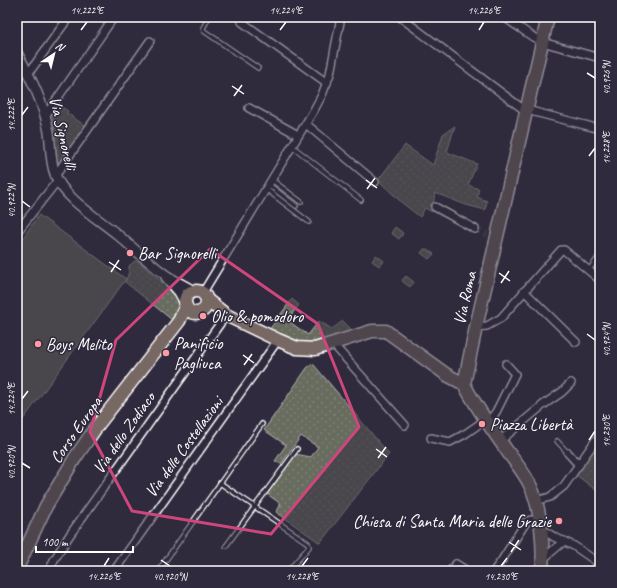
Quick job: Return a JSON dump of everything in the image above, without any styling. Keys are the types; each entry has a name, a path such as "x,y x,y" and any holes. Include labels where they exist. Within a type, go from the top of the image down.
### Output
{"main road":[{"name":"Via Roma","path":"464,384 493,237 527,111 548,17"},
{"path":"203,296 198,312 188,307 187,295 203,296 226,314 278,340 297,348 307,350 314,350 372,331 386,331 447,375 464,384 486,422 532,488 536,501 540,526 542,565"},
{"name":"Corso Europa","path":"17,568 46,506 75,458 97,426 179,321 188,307"}],"street":[{"path":"28,74 69,17"},
{"path":"46,116 114,17"},
{"path":"203,296 319,100 330,74 341,17"},
{"path":"400,17 527,111 600,129"},
{"path":"504,17 529,35 542,42 600,58"},
{"path":"242,22 327,83"},
{"path":"17,232 57,178 150,41"},
{"name":"Via Signorelli","path":"17,53 36,88 46,116 51,155 57,178 62,187 77,203 163,273 203,296"},
{"path":"249,108 298,135"},
{"path":"306,124 375,182"},
{"path":"435,207 475,230"},
{"path":"476,327 487,326 501,318 561,250 564,250 600,280"},
{"name":"Via Signorelli","path":"163,273 179,292 188,307"},
{"path":"524,291 576,342"},
{"name":"Via dello Zodiaco","path":"49,571 69,536 226,314"},
{"name":"Via delle Costellazioni","path":"114,571 278,340"},
{"path":"333,344 405,425"},
{"path":"431,438 450,442 486,422 496,412 515,374 506,364"},
{"path":"500,441 542,404 562,392 571,383"},
{"path":"536,501 544,500 564,486 600,434"},
{"path":"568,453 579,465"},
{"path":"494,571 526,522 531,520 600,564"},
{"path":"542,565 564,542"},
{"path":"450,571 456,564 466,571"}],"lane":[{"path":"209,17 203,25 202,28 204,31 258,68"},
{"path":"292,146 361,200"},
{"path":"269,184 301,202"},
{"path":"269,184 296,206"},
{"path":"269,184 309,222"},
{"path":"588,271 600,255"},
{"path":"158,571 262,424"},
{"path":"557,441 568,453"},
{"path":"226,546 297,449"},
{"path":"220,483 309,544 309,547 288,571"}],"highlighted area":[{"path":"210,249 318,324 359,427 271,534 132,511 90,432 116,340"}],"green space":[{"path":"57,104 87,127 58,169 52,110"},
{"path":"455,126 447,152 477,164 468,185 479,189 477,197 487,201 485,210 466,205 435,193 432,212 425,208 420,217 401,202 378,180 405,145 433,165 443,134"},
{"path":"39,215 126,279 17,428 17,246"},
{"path":"395,227 403,234 399,239 391,233"},
{"path":"424,249 434,254 429,259 421,253"},
{"path":"376,255 384,261 379,266 372,261"},
{"path":"136,260 167,287 178,299 180,309 172,320 125,282 129,272 129,266"},
{"path":"406,276 414,282 410,287 402,280"},
{"path":"292,299 299,305 287,320 308,335 319,321 332,329 343,321 352,330 332,340 317,344 302,345 269,330"},
{"path":"311,364 314,365 389,454 320,543 276,512 281,504 267,494 295,454 311,457 318,447 301,436 281,464 275,461 286,445 264,430"},
{"path":"600,439 600,487 597,491 576,475"}],"tunnel":[{"path":"475,229 488,235"}],"place":[{"name":"Bar Signorelli","path":"130,253"},
{"name":"Olio & pomodoro","path":"203,316"},
{"name":"Boys Melito","path":"38,344"},
{"name":"Panificio Pagliuca","path":"166,353"},
{"name":"Piazza Libertà","path":"482,424"},
{"name":"Chiesa di Santa Maria delle Grazie","path":"559,521"}]}
